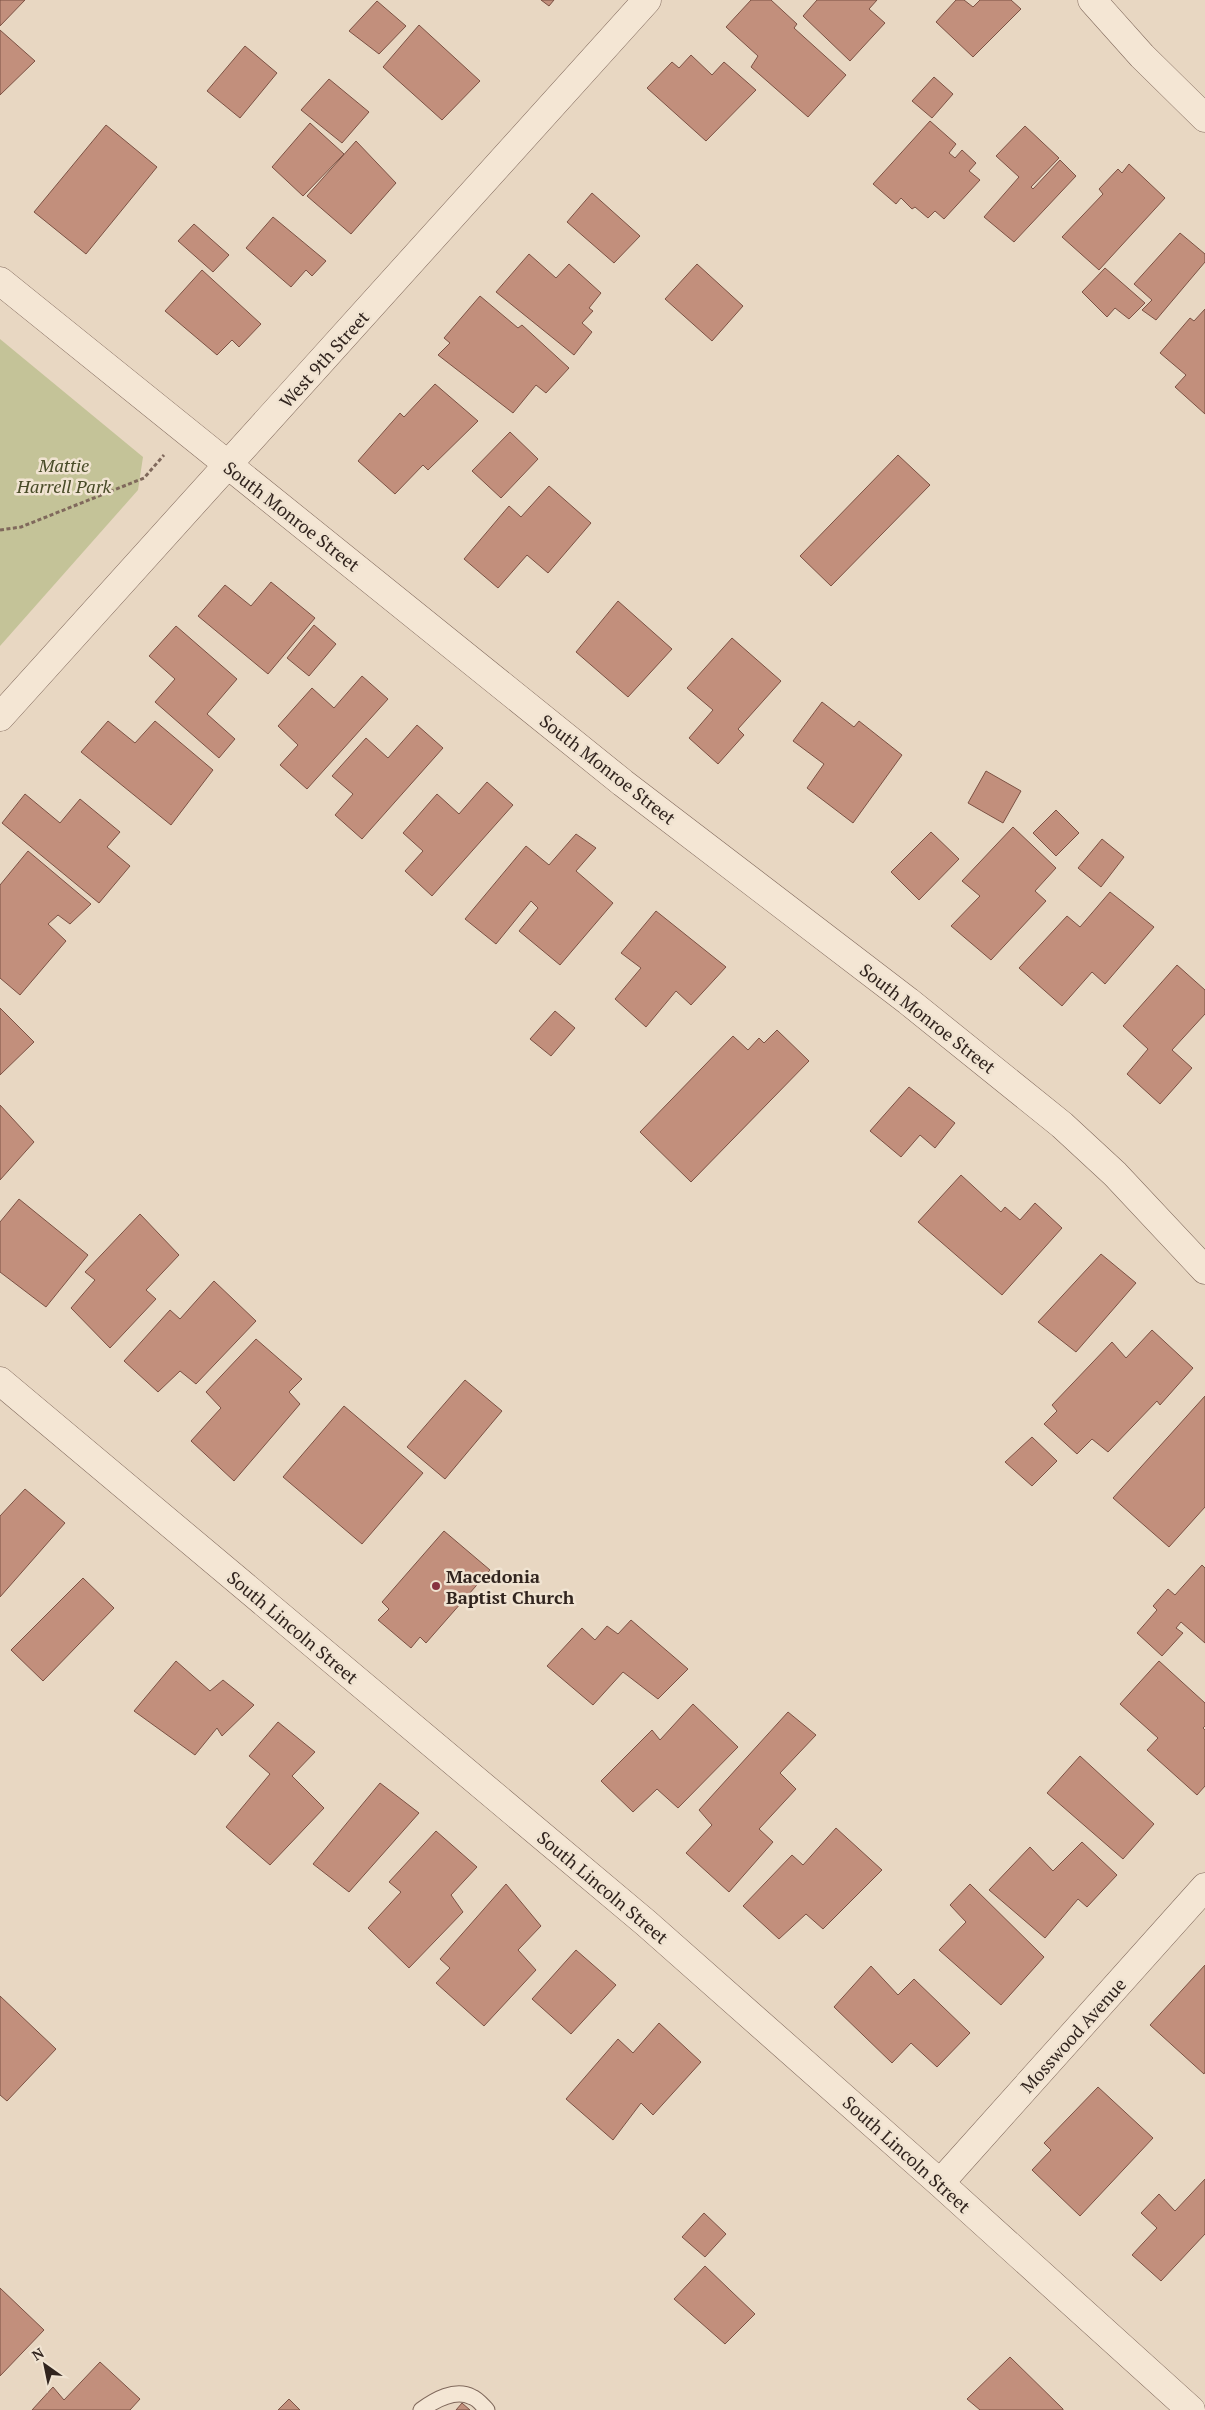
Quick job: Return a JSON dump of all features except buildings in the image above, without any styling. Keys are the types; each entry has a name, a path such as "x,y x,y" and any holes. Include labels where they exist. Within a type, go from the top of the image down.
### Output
{"street":[{"name":"West 9th Street","path":"0,717 647,0"},
{"path":"1092,0 1142,56 1205,118"},
{"name":"South Monroe Street","path":"0,281 227,466 283,507 624,783 908,1001 1062,1125 1115,1174 1205,1270"},
{"name":"South Lincoln Street","path":"0,1381 646,1923 940,2183 1191,2410"},
{"name":"Mosswood Avenue","path":"940,2183 1205,1887"}],"lane":[{"path":"422,2410 443,2397 456,2394 472,2396 487,2410"}],"path":[{"path":"0,530 21,527 144,478 185,431"}],"green space":[{"name":"Mattie Harrell Park","path":"0,339 143,457 138,490 0,646"}],"place":[{"name":"Macedonia Baptist Church","path":"436,1586"}]}
